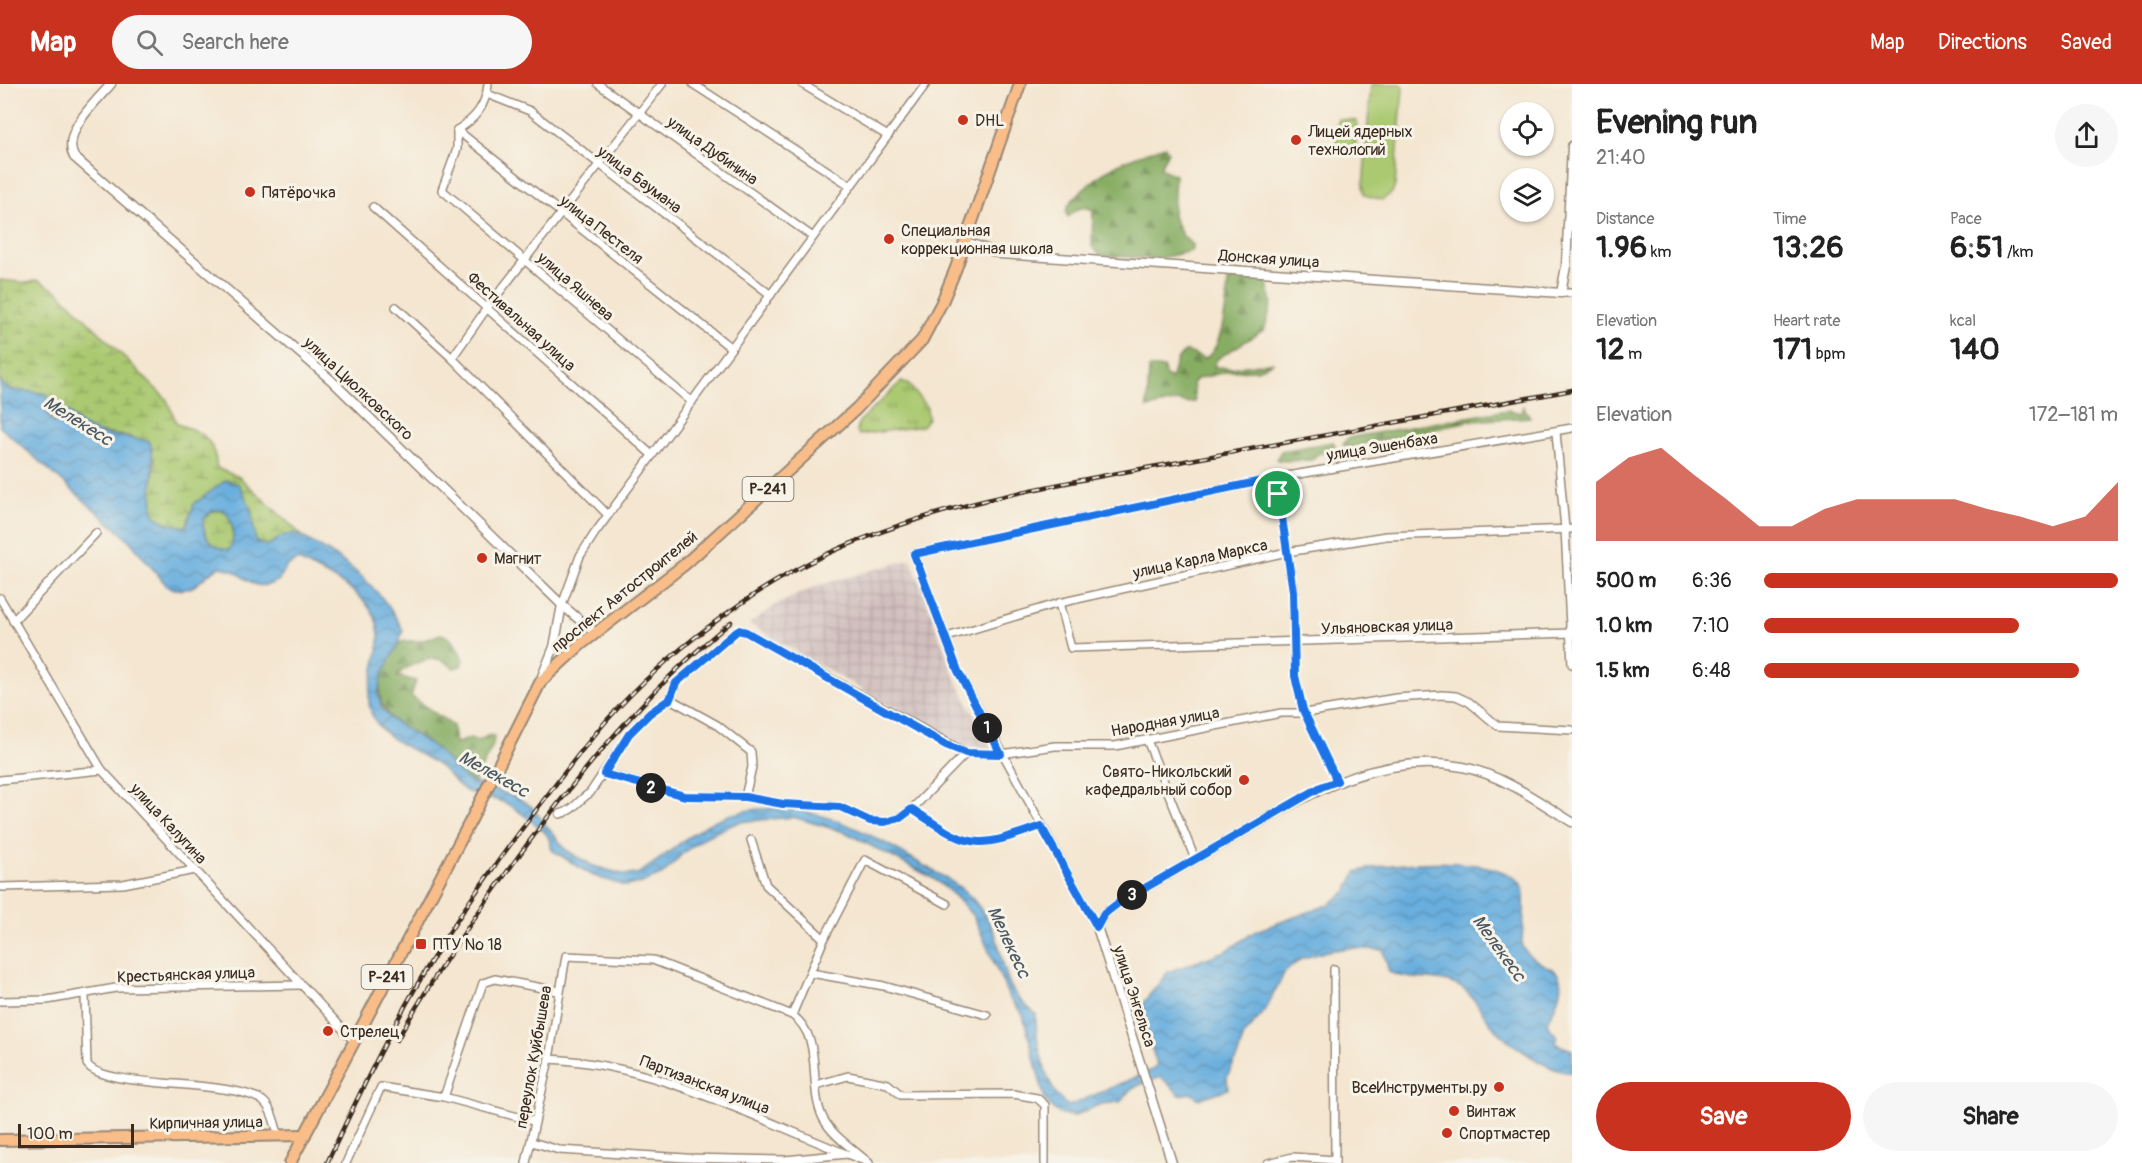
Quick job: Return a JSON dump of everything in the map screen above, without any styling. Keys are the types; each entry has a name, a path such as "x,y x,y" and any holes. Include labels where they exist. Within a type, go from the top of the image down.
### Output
{"highway":[{"name":"проспект Автостроителей","path":"290,1163 471,820 541,681 560,661 684,566 885,380 922,340 932,323 966,242 1020,84"},
{"name":"Кирпичная улица","path":"0,1140 305,1135"}],"street":[{"name":"улица Циолковского","path":"111,84 80,122 70,139 69,148 74,157 331,380 562,605 595,633"},
{"path":"457,130 480,112 488,84"},
{"name":"улица Дубинина","path":"598,84 813,237"},
{"path":"452,358 487,308 662,84"},
{"path":"693,84 851,186"},
{"path":"802,84 888,136"},
{"name":"проспект Автостроителей","path":"562,605 580,556 608,515 926,84"},
{"name":"улица Баумана","path":"487,94 530,111 771,295"},
{"name":"улица Яшнева","path":"457,130 457,149 442,190 692,402"},
{"name":"улица Пестеля","path":"457,130 731,348"},
{"path":"1561,293 1566,266 1572,146"},
{"name":"Фестивальная улица","path":"374,207 652,456"},
{"name":"Донская улица","path":"966,242 1001,254 1572,293"},
{"path":"396,307 452,358 608,515"},
{"name":"улица Эшенбаха","path":"914,554 1276,478 1572,428"},
{"path":"1556,432 1569,529 1572,664"},
{"path":"1276,478 1293,591 1295,676 1305,713 1337,781"},
{"name":"улица Карла Маркса","path":"947,637 1059,603 1287,552 1386,536 1569,529"},
{"path":"13,621 96,533"},
{"name":"улица Энгельса","path":"914,554 958,671 1001,754 1097,927 1172,1163"},
{"name":"улица Калугина","path":"0,598 102,770 353,1040"},
{"name":"Ульяновская улица","path":"1059,603 1071,648 1571,633"},
{"path":"541,681 554,648 562,605"},
{"name":"Народная улица","path":"670,699 676,683 738,630 746,632 966,753 1001,754 1054,746 1115,746 1281,713 1305,713 1396,698 1442,695 1455,696 1469,702 1498,726 1572,729"},
{"path":"560,814 570,812 590,793 629,734 650,713 670,699 717,726 751,752 752,767 745,797"},
{"path":"1147,740 1195,859"},
{"path":"604,774 685,796 745,797 783,804 840,807 870,821 885,822 900,818 912,809 966,753"},
{"path":"1097,927 1104,914 1117,904 1321,787 1337,781 1425,764 1462,767 1490,775 1572,822"},
{"path":"0,780 102,770"},
{"path":"912,809 950,835 969,843 995,842 1041,826"},
{"path":"751,840 766,885 824,939"},
{"path":"869,1163 835,1133 822,1118 810,1038 802,1022 792,1015 824,939 865,860 947,904"},
{"path":"0,887 123,884 195,870"},
{"name":"переулок Куйбышева","path":"526,1163 532,1142 533,1121 549,1059 558,991 566,956 653,960 792,1015"},
{"path":"1268,1163 1293,1157 1335,1162 1334,969"},
{"path":"811,973 884,986 987,1015"},
{"path":"444,1097 483,983 495,980 558,991"},
{"name":"Крестьянская улица","path":"0,1001 85,995 117,988 301,985"},
{"path":"85,995 87,1064 94,1071 125,1078 233,1092 263,1101 269,1108 279,1136"},
{"name":"Партизанская улица","path":"549,1059 583,1060 648,1074 869,1163"},
{"path":"816,1085 848,1076 888,1084 901,1095 1013,1094 1037,1098 1045,1105 1045,1163"},
{"path":"346,1163 381,1087 444,1097 533,1121"},
{"path":"532,1142 559,1150 686,1158 785,1160 847,1154"}],"shaded area":[{"path":"911,559 953,673 991,748 966,747 950,741 749,624 776,605 816,586"}],"green space":[{"path":"1371,84 1401,84 1403,88 1395,186 1392,193 1382,200 1364,195 1363,188"},
{"path":"1338,119 1357,121 1355,152 1335,151"},
{"path":"1165,146 1168,152 1160,168 1175,175 1173,216 1182,235 1193,246 1191,251 1157,259 1101,255 1092,247 1093,210 1080,209 1068,217 1066,213 1068,206 1092,182 1111,168"},
{"path":"1231,272 1265,276 1272,302 1265,329 1217,359 1214,367 1232,368 1274,362 1257,370 1229,371 1197,379 1193,382 1195,402 1179,401 1147,408 1149,368 1164,368 1165,375 1171,379 1176,363 1183,353 1187,351 1204,359 1211,354 1224,321 1228,274"},
{"path":"0,280 28,283 38,280 59,292 167,400 177,424 194,430 206,438 216,458 217,468 239,477 306,539 290,535 281,537 267,546 256,542 251,509 194,504 186,527 161,520 154,515 151,499 155,459 129,436 53,423 46,410 48,394 8,389 0,381"},
{"path":"901,382 909,385 927,408 928,418 922,426 859,435 857,431 859,422"},
{"path":"1523,406 1530,417 1469,421 1351,447 1343,445 1347,439 1353,437 1508,410 1522,413"},
{"path":"1333,442 1335,445 1333,453 1319,453 1311,460 1279,461 1277,459 1281,451"},
{"path":"213,510 223,510 230,518 233,540 229,551 213,544 205,532 203,520"},
{"path":"441,634 449,638 457,648 463,660 461,666 454,668 436,659 411,666 397,676 416,681 411,696 453,726 455,744 470,738 478,741 489,735 494,736 493,745 474,783 464,777 435,750 390,717 383,707 380,696 380,682 397,645 405,641 416,641"}],"water":[{"name":"Мелекесс","path":"0,381 8,389 48,394 46,410 53,423 68,411 85,427 95,431 150,442 153,460 154,515 166,523 186,527 194,504 226,480 239,484 251,509 256,542 267,546 282,536 295,533 357,572 393,613 403,630 399,643 383,673 378,693 382,709 392,720 434,747 467,780 515,797 531,806 566,850 593,866 626,875 637,874 716,820 743,811 770,808 797,810 849,825 953,882 973,900 993,929 1005,972 1014,992 1036,1014 1040,1050 1048,1078 1061,1100 1069,1106 1152,1070 1157,1065 1141,1015 1144,1002 1168,972 1226,951 1256,931 1328,905 1347,891 1356,872 1416,863 1441,862 1489,868 1507,874 1520,883 1524,895 1522,947 1532,957 1558,974 1561,988 1547,1025 1557,1036 1556,1044 1572,1050 1572,1072 1553,1068 1518,1048 1493,1026 1472,997 1460,987 1440,980 1409,977 1389,972 1383,950 1350,948 1327,951 1301,959 1285,972 1264,1012 1244,1035 1238,1055 1227,1077 1228,1089 1199,1099 1190,1093 1180,1095 1161,1077 1132,1088 1120,1102 1101,1104 1074,1116 1062,1115 1045,1100 1023,1015 1009,997 974,917 955,896 934,879 847,833 793,817 739,822 707,836 683,853 663,874 642,883 625,886 591,875 552,850 546,834 515,809 501,801 466,791 439,766 397,742 382,730 370,708 369,694 379,632 375,617 357,594 298,560 287,566 279,580 261,586 229,569 220,567 192,587 178,589 168,587 128,539 0,427","holes":["213,510 223,510 230,518 233,529 233,540 229,550 213,544 203,526 203,520"]}],"railway":[{"path":"327,1163 380,1053 424,973 476,893 565,772 608,719 656,671 710,626 768,586 827,554 870,536 1003,496 1572,390"},
{"path":"397,1040 467,929 512,865 587,767 641,706 731,622"}],"place":[{"name":"DHL","path":"963,120"},
{"name":"Лицей ядерных технологий","path":"1296,140"},
{"name":"Пятёрочка","path":"250,192"},
{"name":"Специальная коррекционная школа","path":"889,239"},
{"name":"Магнит","path":"482,558"},
{"name":"Свято-Никольский кафедральный собор","path":"1244,780"},
{"name":"ПТУ № 18","path":"421,944"},
{"name":"Стрелец","path":"328,1031"},
{"name":"ВсеИнструменты.ру","path":"1499,1087"},
{"name":"Винтаж","path":"1454,1111"},
{"name":"Спортмастер","path":"1447,1133"}],"route":[{"path":"1276,478 1278,494 1293,591 1295,676 1303,710 1337,781 1321,787 1117,904 1104,914 1097,927 1041,826 995,842 969,843 950,835 912,809 900,818 885,822 870,821 840,807 783,804 745,797 685,796 604,774 629,734 650,713 670,699 676,683 738,630 746,632 946,745 966,753 1001,754 958,671 914,554 932,548 952,546 1276,478"}]}
